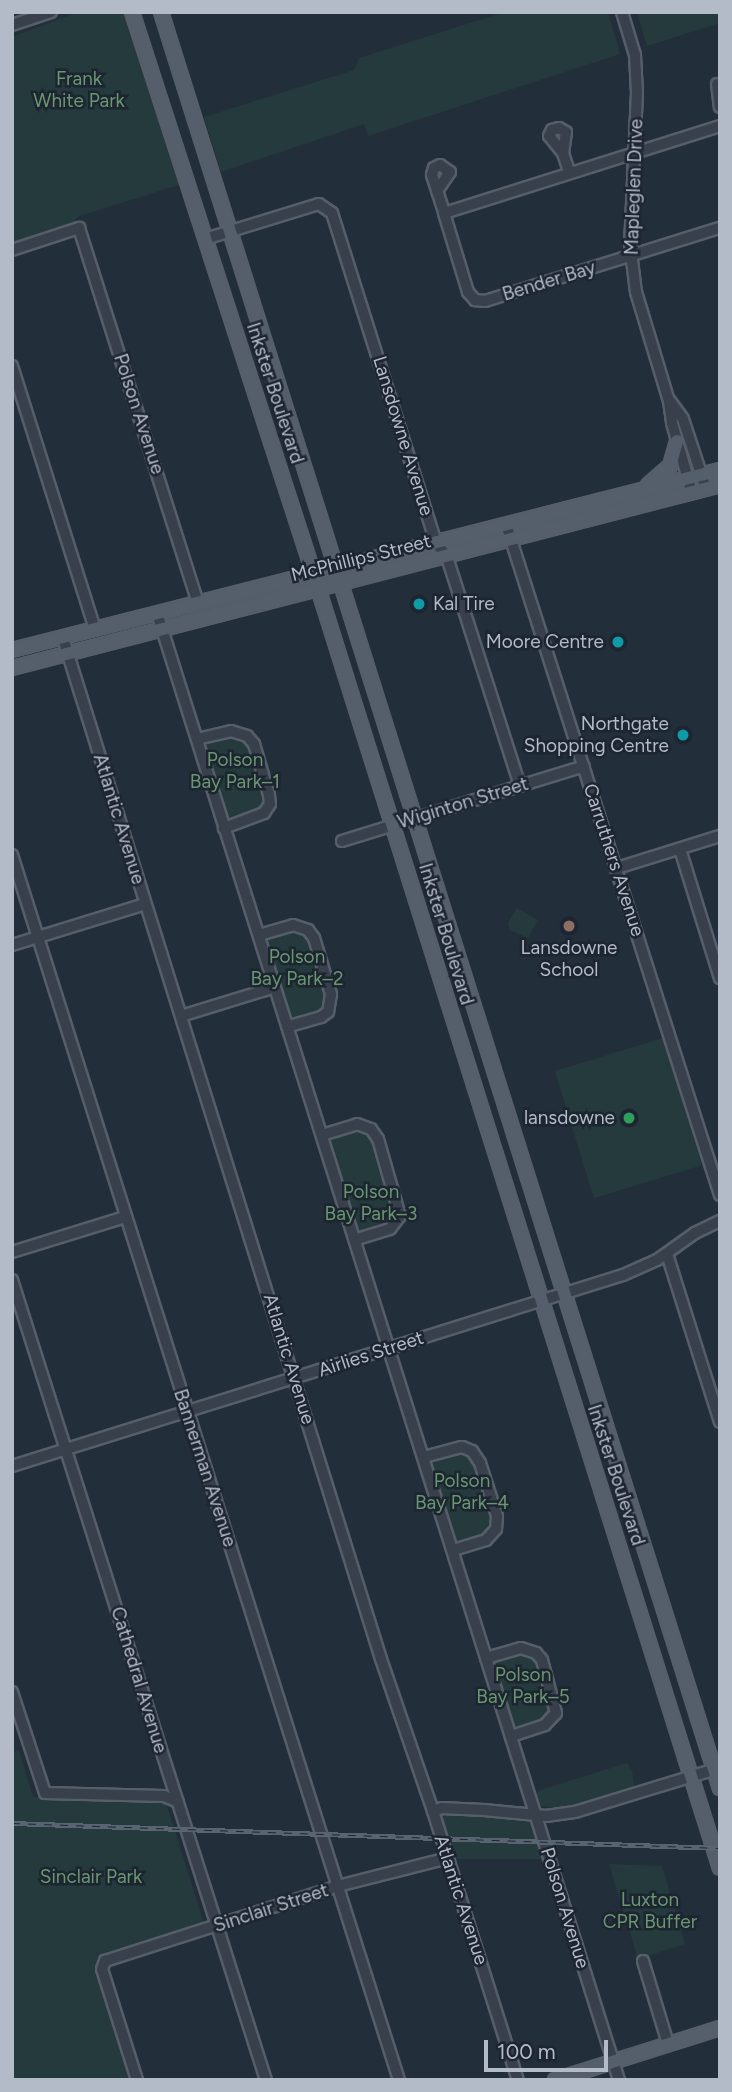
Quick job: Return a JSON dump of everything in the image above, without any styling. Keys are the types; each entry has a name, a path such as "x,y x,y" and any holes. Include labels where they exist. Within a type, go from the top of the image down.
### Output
{"main road":[{"name":"Inkster Boulevard","path":"132,12 313,572 720,1868"},
{"name":"Inkster Boulevard","path":"161,12 338,583 416,818 564,1293 717,1768 720,1788"},
{"path":"643,489 670,466 677,441"},
{"name":"McPhillips Street","path":"12,650 720,470"},
{"name":"McPhillips Street","path":"12,668 720,485"},
{"path":"555,2080 720,2028"}],"street":[{"path":"12,25 51,12"},
{"name":"Mapleglen Drive","path":"622,12 635,55 631,255 636,292 670,401 677,441 692,493"},
{"path":"717,84 720,107"},
{"path":"444,213 720,126"},
{"path":"563,153 569,172"},
{"name":"Bender Bay","path":"437,191 468,292 475,300 485,301 631,255"},
{"name":"Lansdowne Avenue","path":"205,239 319,204 332,213 436,542 447,557 520,786"},
{"name":"Polson Avenue","path":"12,250 79,228 197,601"},
{"path":"631,255 720,228"},
{"path":"12,366 95,629"},
{"name":"Mapleglen Drive","path":"670,401 683,419 706,489"},
{"name":"Carruthers Avenue","path":"506,524 720,1195"},
{"name":"Polson Avenue","path":"158,613 619,2080"},
{"name":"Atlantic Avenue","path":"63,638 381,1659 433,1811 518,2080"},
{"path":"197,739 231,731 247,736 254,744 270,804 264,813 224,828"},
{"name":"Wiginton Street","path":"342,841 584,766"},
{"path":"617,868 720,836"},
{"path":"680,849 720,978"},
{"name":"Bannerman Avenue","path":"12,855 399,2080"},
{"path":"12,945 145,904"},
{"path":"259,935 293,925 300,926 313,938 321,960 331,994 332,1004 328,1012 321,1017 287,1027"},
{"path":"181,1016 275,987"},
{"path":"322,1135 357,1124 364,1125 378,1139 382,1150 400,1216 390,1229 355,1240"},
{"path":"12,1252 125,1216"},
{"name":"Airlies Street","path":"12,1466 623,1275 667,1254 695,1233 720,1221"},
{"path":"667,1254 720,1422"},
{"name":"Cathedral Avenue","path":"12,1280 266,2080"},
{"path":"424,1457 457,1448 472,1451 480,1463 494,1506 497,1521 492,1535 453,1550"},
{"path":"486,1658 528,1648 542,1660 556,1704 556,1713 551,1720 511,1736"},
{"path":"12,1692 45,1793 164,1797 178,1802"},
{"path":"433,1811 442,1808 536,1813 546,1816 575,1812 717,1768"},
{"name":"Sinclair Street","path":"137,2080 102,1969 107,1959 338,1886 448,1858"},
{"path":"643,1961 668,2044"}],"green space":[{"name":"Frank White Park","path":"78,12 124,12 179,185 79,216 69,227 12,245 12,37"},
{"path":"505,12 608,12 620,54 368,136 364,124 221,172 204,117 354,70 359,58"},
{"path":"637,12 720,12 720,23 647,46"},
{"name":"Polson Bay Park–1","path":"230,735 241,736 250,747 266,797 258,812 233,821 227,817 206,746 208,742"},
{"path":"517,908 538,920 528,938 510,930 508,923"},
{"name":"Polson Bay Park–2","path":"292,929 309,936 328,991 325,1008 321,1012 296,1020 290,1017 267,945 270,936"},
{"name":"lansdowne","path":"663,1038 702,1165 594,1198 555,1071"},
{"name":"Polson Bay Park–3","path":"355,1129 365,1130 372,1136 395,1205 395,1216 388,1226 363,1234 357,1231 330,1144 333,1136"},
{"name":"Polson Bay Park–4","path":"456,1454 466,1455 474,1461 493,1521 485,1536 460,1545 454,1541 431,1469 434,1460"},
{"name":"Polson Bay Park–5","path":"522,1653 538,1662 551,1708 541,1723 519,1730 512,1726 494,1664"},
{"name":"Sinclair Park","path":"19,1750 33,1797 166,1802 204,1924 102,1956 97,1962 96,1970 130,2080 12,2080 12,1752"},
{"path":"627,1763 632,1771 635,1790 568,1810 538,1805 534,1795 540,1790"},
{"path":"445,1814 529,1818 543,1859 456,1859 451,1855 441,1823"},
{"name":"Luxton CPR Buffer","path":"609,1864 662,1866 685,1944 638,1959"}],"railway":[{"path":"12,1823 720,1848"}],"place":[{"name":"Kal Tire","path":"419,604"},
{"name":"Moore Centre","path":"618,642"},
{"name":"Northgate Shopping Centre","path":"683,735"},
{"name":"Lansdowne School","path":"569,926"},
{"name":"lansdowne","path":"629,1118"}]}
